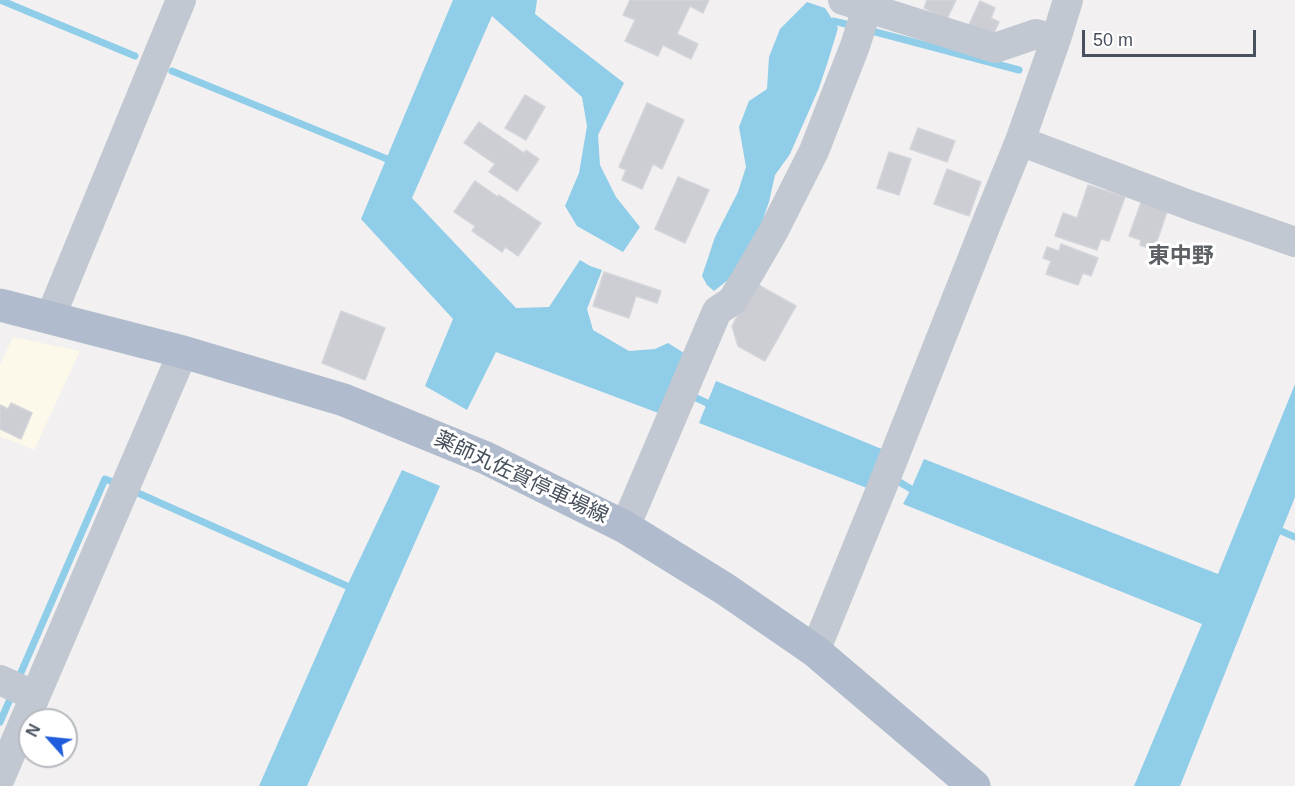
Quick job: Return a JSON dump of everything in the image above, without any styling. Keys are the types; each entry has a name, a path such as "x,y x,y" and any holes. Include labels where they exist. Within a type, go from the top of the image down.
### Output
{"main road":[{"name":"薬師丸佐賀停車場線","path":"0,305 183,352 345,400 486,458 625,527 725,589 815,651 974,786"}],"street":[{"path":"50,318 181,0"},
{"path":"815,651 1020,141 1068,0"},
{"path":"625,527 717,311 732,301 748,275 773,232 814,151 855,46 855,4 995,48 1036,34 1056,39"},
{"path":"1020,141 1189,205 1295,242"},
{"path":"0,778 183,352"},
{"path":"0,680 35,696"}],"shaded area":[{"path":"13,337 80,351 34,450 0,436 0,365"}],"water":[{"path":"453,0 537,0 535,14 624,83 598,135 600,165 616,197 640,227 623,252 577,226 565,206 579,173 587,126 582,97 492,16 412,198 516,308 549,307 580,260 602,270 587,309 593,330 629,351 655,349 668,343 684,353 661,414 496,352 467,410 425,386 453,319 361,219"},
{"path":"807,2 825,8 838,28 828,61 819,88 790,154 775,175 769,202 758,233 733,276 714,291 702,276 715,237 738,192 746,167 739,127 749,101 767,89 769,57 780,29"},
{"path":"716,381 889,452 872,490 699,423"},
{"path":"1295,384 1295,497 1180,786 1134,786 1202,624 903,504 924,459 1218,574"},
{"path":"402,470 440,486 307,786 259,786 347,586"}],"building":[{"path":"630,0 709,0 703,13 690,6 677,34 698,44 691,59 663,45 658,56 625,41 635,20 623,15"},
{"path":"927,0 956,0 947,19 924,8"},
{"path":"980,1 995,8 991,18 999,22 989,44 965,33"},
{"path":"525,95 545,107 526,140 505,128"},
{"path":"647,103 684,120 662,169 653,164 642,189 622,180 626,170 619,167"},
{"path":"479,122 524,153 526,150 539,159 517,191 489,172 495,164 464,143"},
{"path":"918,128 955,141 947,162 910,149"},
{"path":"889,152 911,159 899,195 877,188"},
{"path":"947,169 981,182 969,216 934,204"},
{"path":"678,177 709,190 685,243 655,229"},
{"path":"475,181 541,223 518,256 505,247 502,252 472,231 475,226 454,212"},
{"path":"1088,185 1125,197 1109,241 1101,239 1097,250 1055,236 1063,213 1077,218"},
{"path":"1143,197 1169,206 1154,250 1140,245 1141,240 1129,236"},
{"path":"1061,244 1098,258 1091,276 1083,273 1078,285 1046,274 1051,261 1043,258 1047,247 1059,251"},
{"path":"604,272 661,291 657,303 636,296 629,318 593,306"},
{"path":"755,283 796,306 765,361 738,346 732,326"},
{"path":"341,311 385,328 365,380 322,363"},
{"path":"11,403 32,413 21,439 0,429 0,405 8,409"}],"waterway":[{"path":"0,0 135,56"},
{"path":"833,21 854,26"},
{"path":"868,30 1019,70"},
{"path":"172,71 387,159"},
{"path":"690,395 707,403"},
{"path":"893,478 911,489"},
{"path":"19,677 105,479 118,484"},
{"path":"138,493 347,586"},
{"path":"1281,531 1295,537"},
{"path":"0,722 11,697"}],"district":[{"name":"東中野","path":"1181,257"}]}
